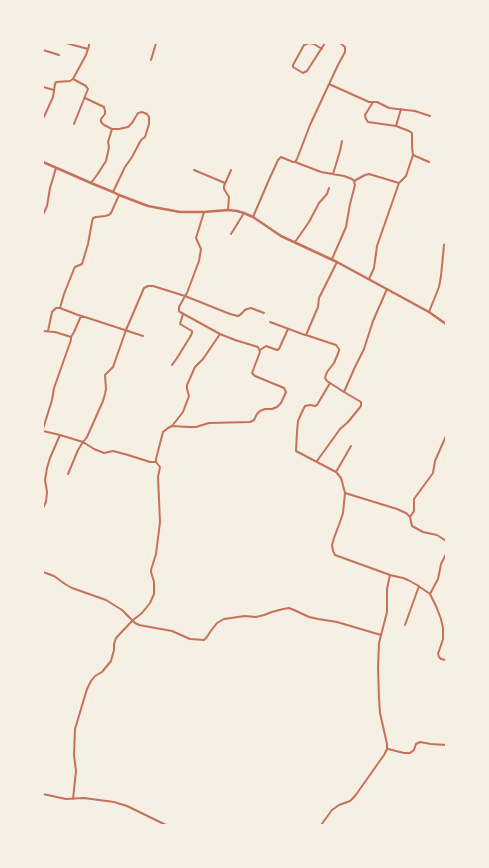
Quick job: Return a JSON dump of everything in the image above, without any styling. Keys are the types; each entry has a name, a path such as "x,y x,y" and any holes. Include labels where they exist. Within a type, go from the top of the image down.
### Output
{"street":[{"path":"66,43 88,49"},
{"path":"73,79 88,49 89,43"},
{"path":"151,60 156,43"},
{"path":"322,49 314,44 309,43 304,45 293,64 293,67 303,73 307,72 322,49 325,43"},
{"path":"295,162 329,84 345,52 345,47 340,43"},
{"path":"43,50 59,55"},
{"path":"43,119 53,97 54,84 56,82 73,79 86,86 88,89 74,124"},
{"path":"329,84 364,100 381,104 389,108 415,111 430,116"},
{"path":"43,87 54,90"},
{"path":"85,98 104,107 105,114 101,119 102,122 104,125 112,129 125,128 132,123 138,113 142,112 147,114 149,117 149,124 144,137 125,167 113,192"},
{"path":"369,279 374,268 377,246 399,182 406,176 413,155 412,133 396,126 368,122 365,115 372,102"},
{"path":"396,126 401,109"},
{"path":"91,183 106,161 109,147 108,142 112,129"},
{"path":"333,174 342,141"},
{"path":"413,155 429,162"},
{"path":"253,217 278,160 281,157 321,172 344,176 354,181"},
{"path":"43,162 148,206 180,212 228,210 244,213 253,217 281,236 332,259 369,279 429,312 446,324"},
{"path":"43,215 47,206 50,188 56,168"},
{"path":"194,170 225,183"},
{"path":"228,210 229,197 224,189 231,170"},
{"path":"354,181 369,174 399,182"},
{"path":"332,259 346,227 354,181"},
{"path":"295,242 309,222 319,203 327,194 329,188"},
{"path":"60,308 75,267 82,264 93,218 109,215 112,212 119,195"},
{"path":"204,212 196,238 201,249 198,261 179,310 183,314 220,334 258,347 260,350"},
{"path":"231,234 244,213"},
{"path":"429,312 439,287 444,245 446,244"},
{"path":"306,335 318,307 319,298 337,262"},
{"path":"68,474 78,450 87,437 103,401 106,389 105,375 113,367 126,330 144,288 148,286 158,287 238,316 245,310 251,308 264,312"},
{"path":"344,392 364,349 387,289"},
{"path":"48,331 52,312 56,308 60,308 143,336"},
{"path":"172,365 192,333 192,331 180,324 183,314"},
{"path":"81,316 71,337 54,388 43,430 83,442 104,453 113,451 150,462 156,462"},
{"path":"270,322 336,345 339,351 325,378 330,383 361,402 361,406 348,422 340,428 316,461"},
{"path":"172,426 196,427 209,423 250,422 254,420 260,411 277,407 281,403 286,392 285,389 255,376 252,373 260,350 266,346 277,350 279,349 288,328"},
{"path":"43,331 55,332 71,337"},
{"path":"73,798 76,771 74,755 75,729 87,689 95,676 102,672 111,661 116,638 142,613 150,603 154,594 155,588 151,570 156,554 160,522 158,477 160,467 156,462 156,456 163,432 172,426 183,412 189,396 187,389 195,367 204,359 220,334"},
{"path":"330,383 318,405 305,406 298,421 296,451 336,472 341,478 345,493 343,513 332,544 332,551 335,555 390,575 403,578 419,586 430,594 441,619 443,628 443,639 438,654 441,659 446,660"},
{"path":"43,508 46,502 47,492 45,480 47,468 60,435"},
{"path":"410,517 414,511 414,499 433,473 435,461 446,436"},
{"path":"336,472 351,446"},
{"path":"345,493 406,513 410,517 412,526 423,532 437,535 446,541"},
{"path":"430,594 438,579 441,564 446,554"},
{"path":"43,572 54,576 72,588 106,600 122,610 139,625 172,631 190,639 204,640 208,637 217,623 224,619 245,616 256,617 284,608 289,608 309,617 337,622 381,634"},
{"path":"321,825 332,810 339,805 350,801 355,796 387,749 380,713 379,650 381,634 387,612 387,589 390,575"},
{"path":"405,625 419,586"},
{"path":"387,749 410,754 414,750 416,744 420,742 446,745"},
{"path":"43,794 66,799 84,798 114,802 127,806 166,825"}]}
